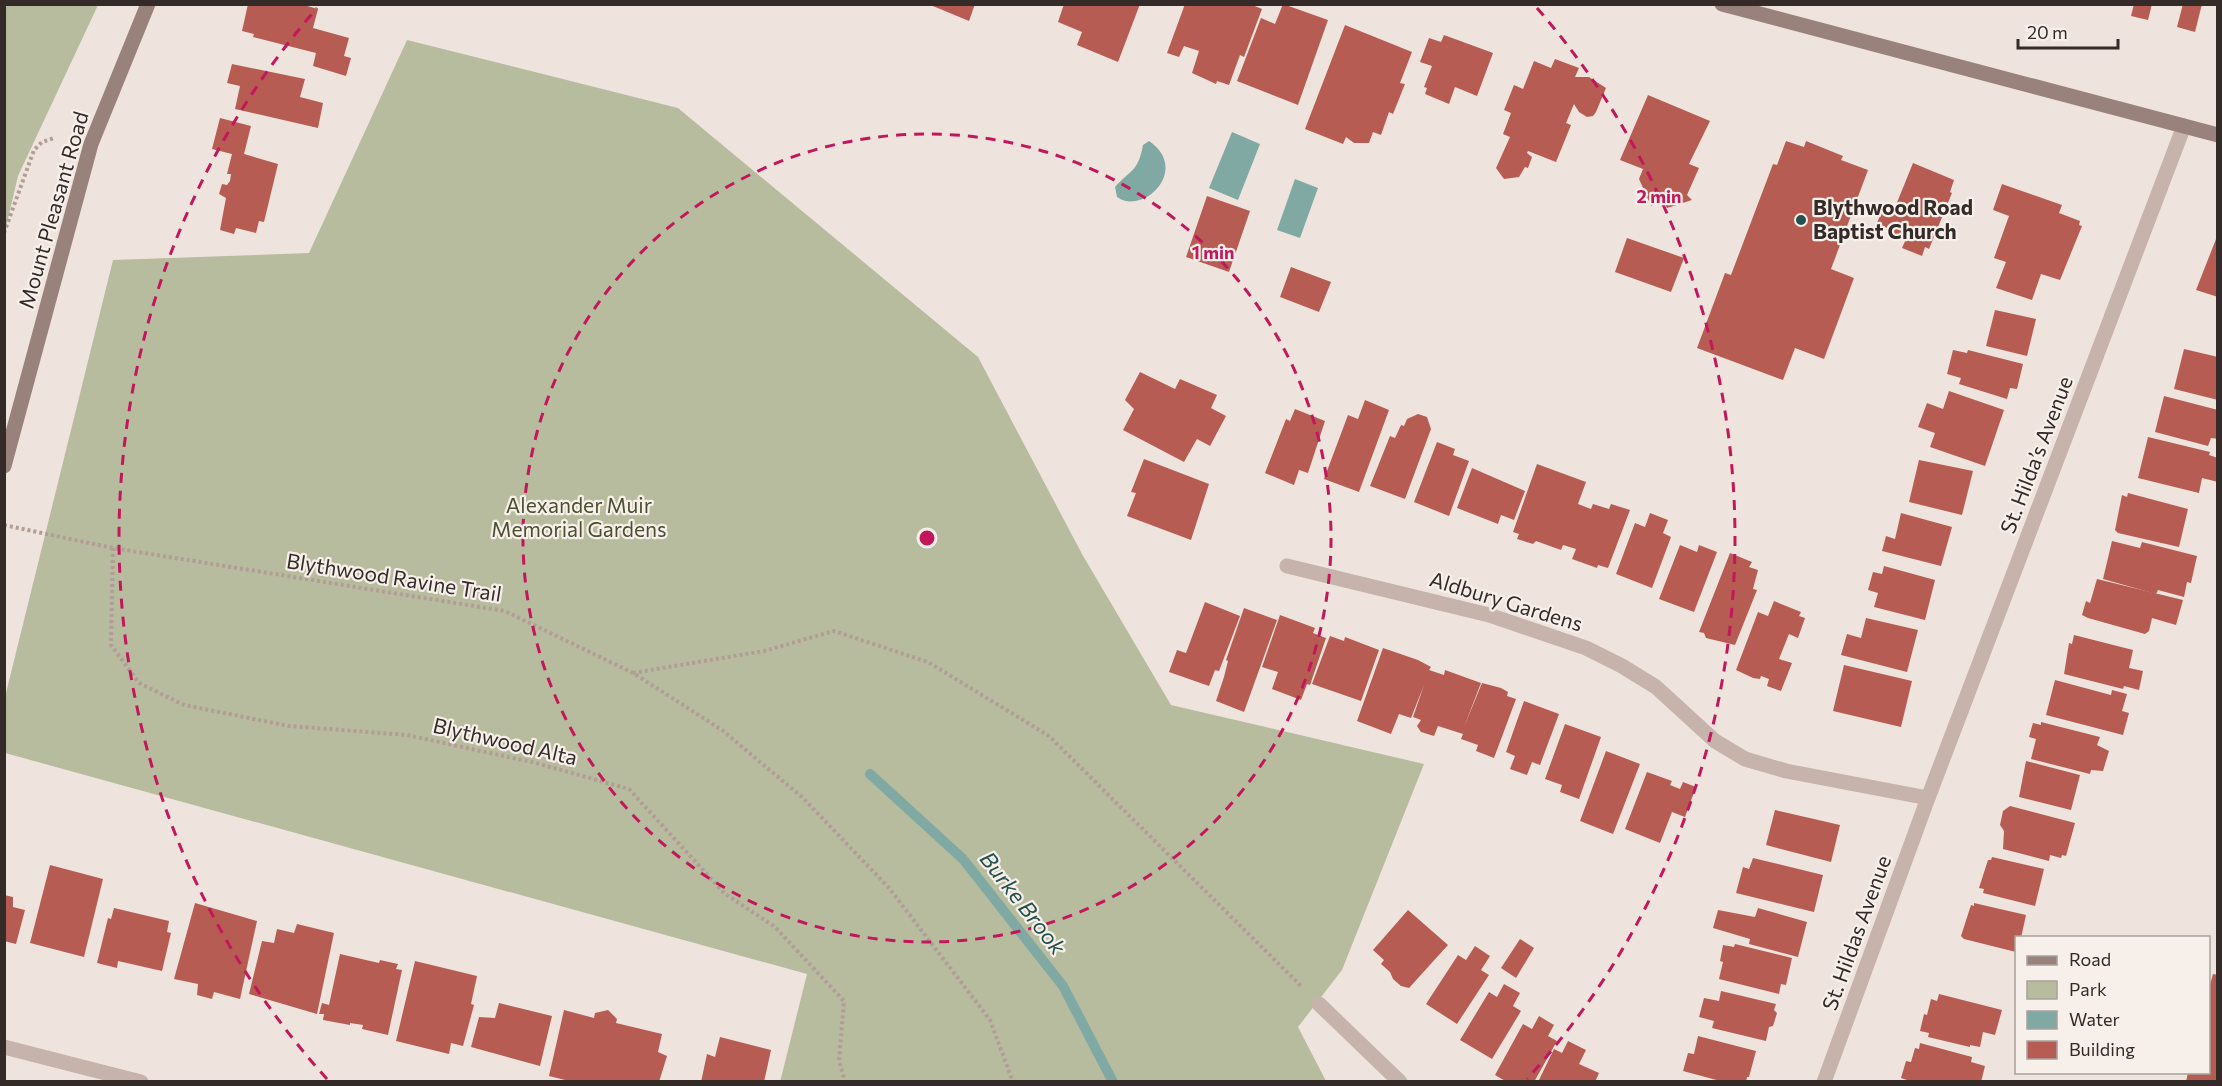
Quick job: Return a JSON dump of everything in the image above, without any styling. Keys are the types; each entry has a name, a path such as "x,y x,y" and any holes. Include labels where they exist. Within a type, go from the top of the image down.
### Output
{"street":[{"name":"Mount Pleasant Road","path":"4,466 91,144 148,4"},
{"path":"1722,4 1744,7 2217,135"},
{"name":"St. Hilda’s Avenue","path":"1928,798 2184,126"},
{"name":"Aldbury Gardens","path":"1287,566 1489,615 1586,648 1656,687 1715,741 1745,759 1786,771 1928,798"},
{"name":"St. Hildas Avenue","path":"1824,1082 1928,798"},
{"path":"1319,1004 1400,1082"},
{"path":"4,1047 141,1082"}],"path":[{"path":"4,233 34,150 42,142 54,138"},
{"name":"Blythwood Ravine Trail","path":"4,525 113,548 505,611 633,674 722,730 803,798 881,880 990,1020 1013,1082"},
{"name":"Blythwood Alta","path":"113,548 111,645 139,683 184,705 289,726 407,735 536,763 629,789 724,893 775,927 844,1001 839,1062 845,1082"},
{"path":"633,674 764,651 834,631 928,662 1049,736 1319,1004"}],"green space":[{"path":"5,4 98,5 18,176 5,231"},
{"name":"Alexander Muir Memorial Gardens","path":"407,40 678,108 978,357 1082,554 1171,705 1424,764 1342,970 1298,1027 1326,1081 780,1082 807,974 5,753 5,697 113,260 309,253"}],"water":[{"path":"1232,132 1260,144 1238,200 1209,188"},
{"path":"1149,141 1161,153 1165,165 1164,176 1158,187 1150,195 1139,200 1128,201 1117,197 1115,187 1136,165 1143,145"},
{"path":"1295,179 1318,188 1300,238 1277,230"}],"building":[{"path":"248,4 300,4 318,9 313,28 349,38 344,56 351,58 346,76 313,66 316,53 253,37 254,34 242,31"},
{"path":"928,4 975,4 969,21"},
{"path":"1064,4 1140,4 1118,62 1077,45 1082,32 1058,22"},
{"path":"1185,4 1250,4 1262,9 1244,57 1240,55 1229,85 1217,81 1216,84 1192,73 1199,51 1184,46 1179,57 1167,53"},
{"path":"1283,4 1328,20 1298,105 1237,81 1261,18 1275,24"},
{"path":"2134,4 2152,4 2148,20 2131,16"},
{"path":"2183,4 2202,4 2195,32 2177,27"},
{"path":"1345,25 1412,52 1400,83 1405,84 1393,114 1389,112 1381,135 1373,132 1369,143 1354,143 1346,137 1343,144 1305,129"},
{"path":"1444,35 1493,53 1477,96 1455,87 1449,104 1425,94 1427,88 1424,87 1432,66 1420,62 1429,38 1441,42"},
{"path":"1555,59 1579,68 1575,77 1589,77 1606,88 1596,112 1593,116 1587,117 1579,112 1574,104 1566,123 1571,125 1556,162 1528,151 1527,153 1532,157 1528,168 1525,167 1519,177 1504,179 1496,168 1510,137 1503,134 1511,113 1504,110 1514,85 1523,89 1534,61 1551,68"},
{"path":"232,64 305,79 300,97 323,103 318,128 235,109 240,86 227,83"},
{"path":"1648,95 1710,121 1689,164 1699,168 1687,195 1692,200 1667,208 1663,200 1651,206 1639,179 1643,169 1620,160"},
{"path":"220,118 251,126 244,154 278,164 264,222 259,221 256,233 236,228 234,234 220,230 226,198 219,194 222,184 227,185 230,181 231,174 227,174 232,154 212,149"},
{"name":"Blythwood Road Baptist Church","path":"1786,141 1804,147 1806,141 1843,156 1841,160 1868,170 1831,269 1854,278 1824,359 1795,348 1783,380 1697,348 1725,273 1731,275 1773,164 1777,165"},
{"path":"1913,163 1954,180 1950,192 1952,193 1929,249 1925,247 1922,256 1902,248 1906,239 1886,231 1887,228 1877,223 1884,206 1894,210"},
{"path":"2002,184 2062,205 2059,213 2080,221 2079,225 2082,226 2060,280 2041,274 2032,300 1996,288 2006,262 1994,258 2009,216 1993,210"},
{"path":"1207,196 1250,211 1229,272 1186,257"},
{"path":"2218,234 2218,297 2196,290"},
{"path":"1627,238 1684,258 1671,292 1615,272"},
{"path":"1291,267 1331,282 1319,312 1280,297"},
{"path":"1995,310 2036,319 2027,356 1986,346"},
{"path":"2184,349 2218,357 2218,400 2174,389"},
{"path":"1953,350 1967,353 1968,350 2023,364 2017,389 2010,388 2007,399 1959,384 1961,378 1947,374"},
{"path":"1140,372 1175,389 1180,379 1217,395 1211,408 1226,416 1210,446 1197,439 1184,462 1123,430 1134,409 1125,400"},
{"path":"1949,391 2004,410 1985,466 1930,447 1935,433 1918,427 1927,403 1943,409"},
{"path":"2164,396 2218,410 2218,439 2211,438 2208,446 2155,432"},
{"path":"1365,400 1389,410 1359,492 1324,479 1348,415 1358,419"},
{"path":"1295,409 1325,421 1308,473 1299,470 1294,485 1265,473 1286,419 1290,421"},
{"path":"1418,414 1427,417 1431,429 1405,499 1370,486 1390,436 1395,438 1401,425 1404,426 1407,419"},
{"path":"2148,437 2210,452 2209,455 2218,458 2218,482 2202,478 2199,493 2138,478"},
{"path":"1437,442 1455,449 1453,455 1469,461 1449,516 1414,502"},
{"path":"1144,459 1209,484 1191,540 1127,516 1136,493 1131,492"},
{"path":"1919,460 1973,471 1962,515 1909,502"},
{"path":"1537,464 1586,482 1578,504 1591,509 1593,504 1609,509 1611,504 1630,510 1608,568 1598,565 1597,568 1572,559 1576,549 1563,545 1561,550 1536,541 1533,544 1517,539 1519,534 1513,532"},
{"path":"1472,468 1525,491 1514,520 1501,515 1498,524 1457,508"},
{"path":"2128,493 2188,509 2179,547 2118,533 2115,530 2122,495 2127,497"},
{"path":"1650,513 1668,520 1663,533 1671,537 1652,588 1616,574 1635,523 1645,527"},
{"path":"1901,513 1952,527 1941,566 1882,551 1886,536 1895,539"},
{"path":"2112,541 2140,548 2142,542 2197,556 2191,583 2187,582 2184,597 2158,590 2156,594 2103,579"},
{"path":"1680,545 1697,552 1699,545 1717,552 1694,612 1659,599"},
{"path":"1730,553 1752,562 1749,567 1758,570 1753,589 1757,590 1735,645 1706,638 1704,633 1699,632"},
{"path":"1884,566 1935,580 1925,620 1874,607 1878,593 1868,590 1873,572 1882,574"},
{"path":"2097,579 2183,600 2176,625 2152,618 2149,631 2145,634 2082,615 2086,601 2090,603"},
{"path":"1774,601 1801,612 1799,616 1805,618 1798,638 1789,634 1779,659 1792,663 1781,691 1767,686 1769,679 1761,676 1760,679 1753,678 1736,670 1758,612 1768,616"},
{"path":"1205,602 1240,616 1219,671 1215,670 1209,686 1169,672 1177,650 1186,653"},
{"path":"1244,608 1277,620 1244,712 1216,701 1228,661 1226,660"},
{"path":"1280,615 1315,628 1313,633 1326,638 1310,685 1307,684 1301,700 1272,689 1278,672 1262,667"},
{"path":"1866,618 1918,630 1907,672 1841,655 1847,634 1861,638"},
{"path":"2074,635 2133,650 2129,668 2143,671 2139,690 2124,686 2123,689 2064,674 2069,643 2072,644"},
{"path":"1330,636 1344,641 1345,637 1379,650 1361,701 1312,684"},
{"path":"1383,648 1418,660 1431,667 1429,670 1444,675 1445,670 1481,683 1464,727 1482,683 1501,688 1508,692 1507,696 1516,699 1494,758 1476,751 1478,745 1461,739 1463,734 1438,726 1434,736 1421,732 1417,726 1421,720 1413,717 1424,685 1411,718 1399,714 1391,734 1357,721"},
{"path":"1844,665 1912,681 1901,727 1833,711"},
{"path":"2055,680 2111,695 2112,690 2127,694 2122,711 2129,713 2123,735 2046,715"},
{"path":"1524,701 1559,714 1540,765 1532,762 1527,775 1510,769 1515,756 1506,752"},
{"path":"2041,722 2100,737 2097,745 2109,751 2103,771 2091,770 2090,774 2031,759 2036,739 2029,737 2033,723 2041,725"},
{"path":"1565,724 1601,737 1579,799 1560,792 1562,785 1545,779"},
{"path":"1606,751 1640,764 1613,834 1580,821"},
{"path":"2026,761 2080,775 2071,810 2019,797"},
{"path":"1647,772 1672,781 1670,785 1680,789 1683,782 1696,787 1685,817 1672,812 1660,843 1625,829"},
{"path":"2010,806 2075,823 2066,856 2062,855 2061,858 2050,855 2049,861 2003,849 2004,831 2000,825 2003,811"},
{"path":"1775,810 1840,825 1831,862 1766,845"},
{"path":"1992,857 2044,869 2035,906 1983,893 1984,889 1979,888 1988,860"},
{"path":"1753,858 1823,875 1814,912 1736,893 1743,867 1749,869"},
{"path":"50,865 103,879 84,957 30,943"},
{"path":"4,895 13,897 13,907 25,910 16,944 4,941"},
{"path":"195,903 257,921 240,999 214,992 212,999 197,995 198,984 174,979"},
{"path":"1974,903 2026,915 2021,936 2015,936 2015,952 1964,939 1961,936 1971,905 1974,906"},
{"path":"114,908 169,921 167,932 171,933 162,971 118,961 117,968 97,963 108,918 111,919"},
{"path":"1758,908 1807,922 1798,957 1749,944 1750,939 1713,928 1718,910 1755,917"},
{"path":"1408,910 1448,945 1409,988 1401,986 1393,979 1390,972 1381,964 1384,960 1373,950"},
{"path":"297,924 334,933 317,1014 249,994 262,941 274,943 277,929 294,933"},
{"path":"1520,939 1534,948 1516,978 1501,968"},
{"path":"1735,944 1792,958 1786,985 1781,984 1779,994 1719,979 1723,962 1720,961 1723,945 1734,947"},
{"path":"1475,946 1490,956 1481,970 1489,975 1457,1024 1426,1004 1458,955 1466,960"},
{"path":"340,954 379,963 380,960 398,964 396,969 402,970 388,1035 362,1029 363,1025 323,1020 324,1014 319,1014 322,1003 329,1005"},
{"path":"415,961 477,976 471,1004 474,1005 463,1046 451,1043 449,1054 396,1041"},
{"path":"2213,974 2218,975 2218,1082 2186,1082 2188,1074 2210,1074 2210,985"},
{"path":"1504,984 1520,993 1513,1006 1521,1011 1492,1059 1460,1040 1489,992 1497,997"},
{"path":"1721,991 1776,1004 1774,1010 1777,1013 1773,1026 1769,1027 1766,1041 1712,1028 1714,1021 1699,1017 1704,998 1719,1001"},
{"path":"1939,994 2002,1010 1995,1035 1983,1032 1980,1047 1970,1045 1970,1047 1928,1037 1929,1033 1920,1031 1924,1014 1927,1015 1931,999 1937,1001"},
{"path":"499,1003 552,1016 540,1066 471,1047 479,1017 495,1018"},
{"path":"564,1010 594,1018 595,1013 608,1010 617,1019 616,1023 662,1034 658,1052 667,1056 659,1082 573,1082 549,1076"},
{"path":"1539,1016 1554,1025 1548,1036 1557,1041 1534,1082 1507,1082 1495,1075 1523,1024 1532,1029"},
{"path":"1698,1036 1756,1051 1746,1082 1724,1082 1683,1071 1688,1053 1694,1054"},
{"path":"720,1037 771,1050 764,1082 701,1082 707,1054 715,1057"},
{"path":"1568,1041 1586,1050 1579,1064 1599,1073 1595,1082 1538,1082 1554,1049 1562,1053"},
{"path":"1920,1043 1972,1057 1971,1062 1985,1066 1981,1082 1913,1082 1901,1078 1906,1061 1911,1062 1915,1048 1919,1049"}],"waterway":[{"name":"Burke Brook","path":"870,774 963,859 1063,986 1113,1082"}],"place":[{"name":"Blythwood Road Baptist Church","path":"1801,220"}]}
